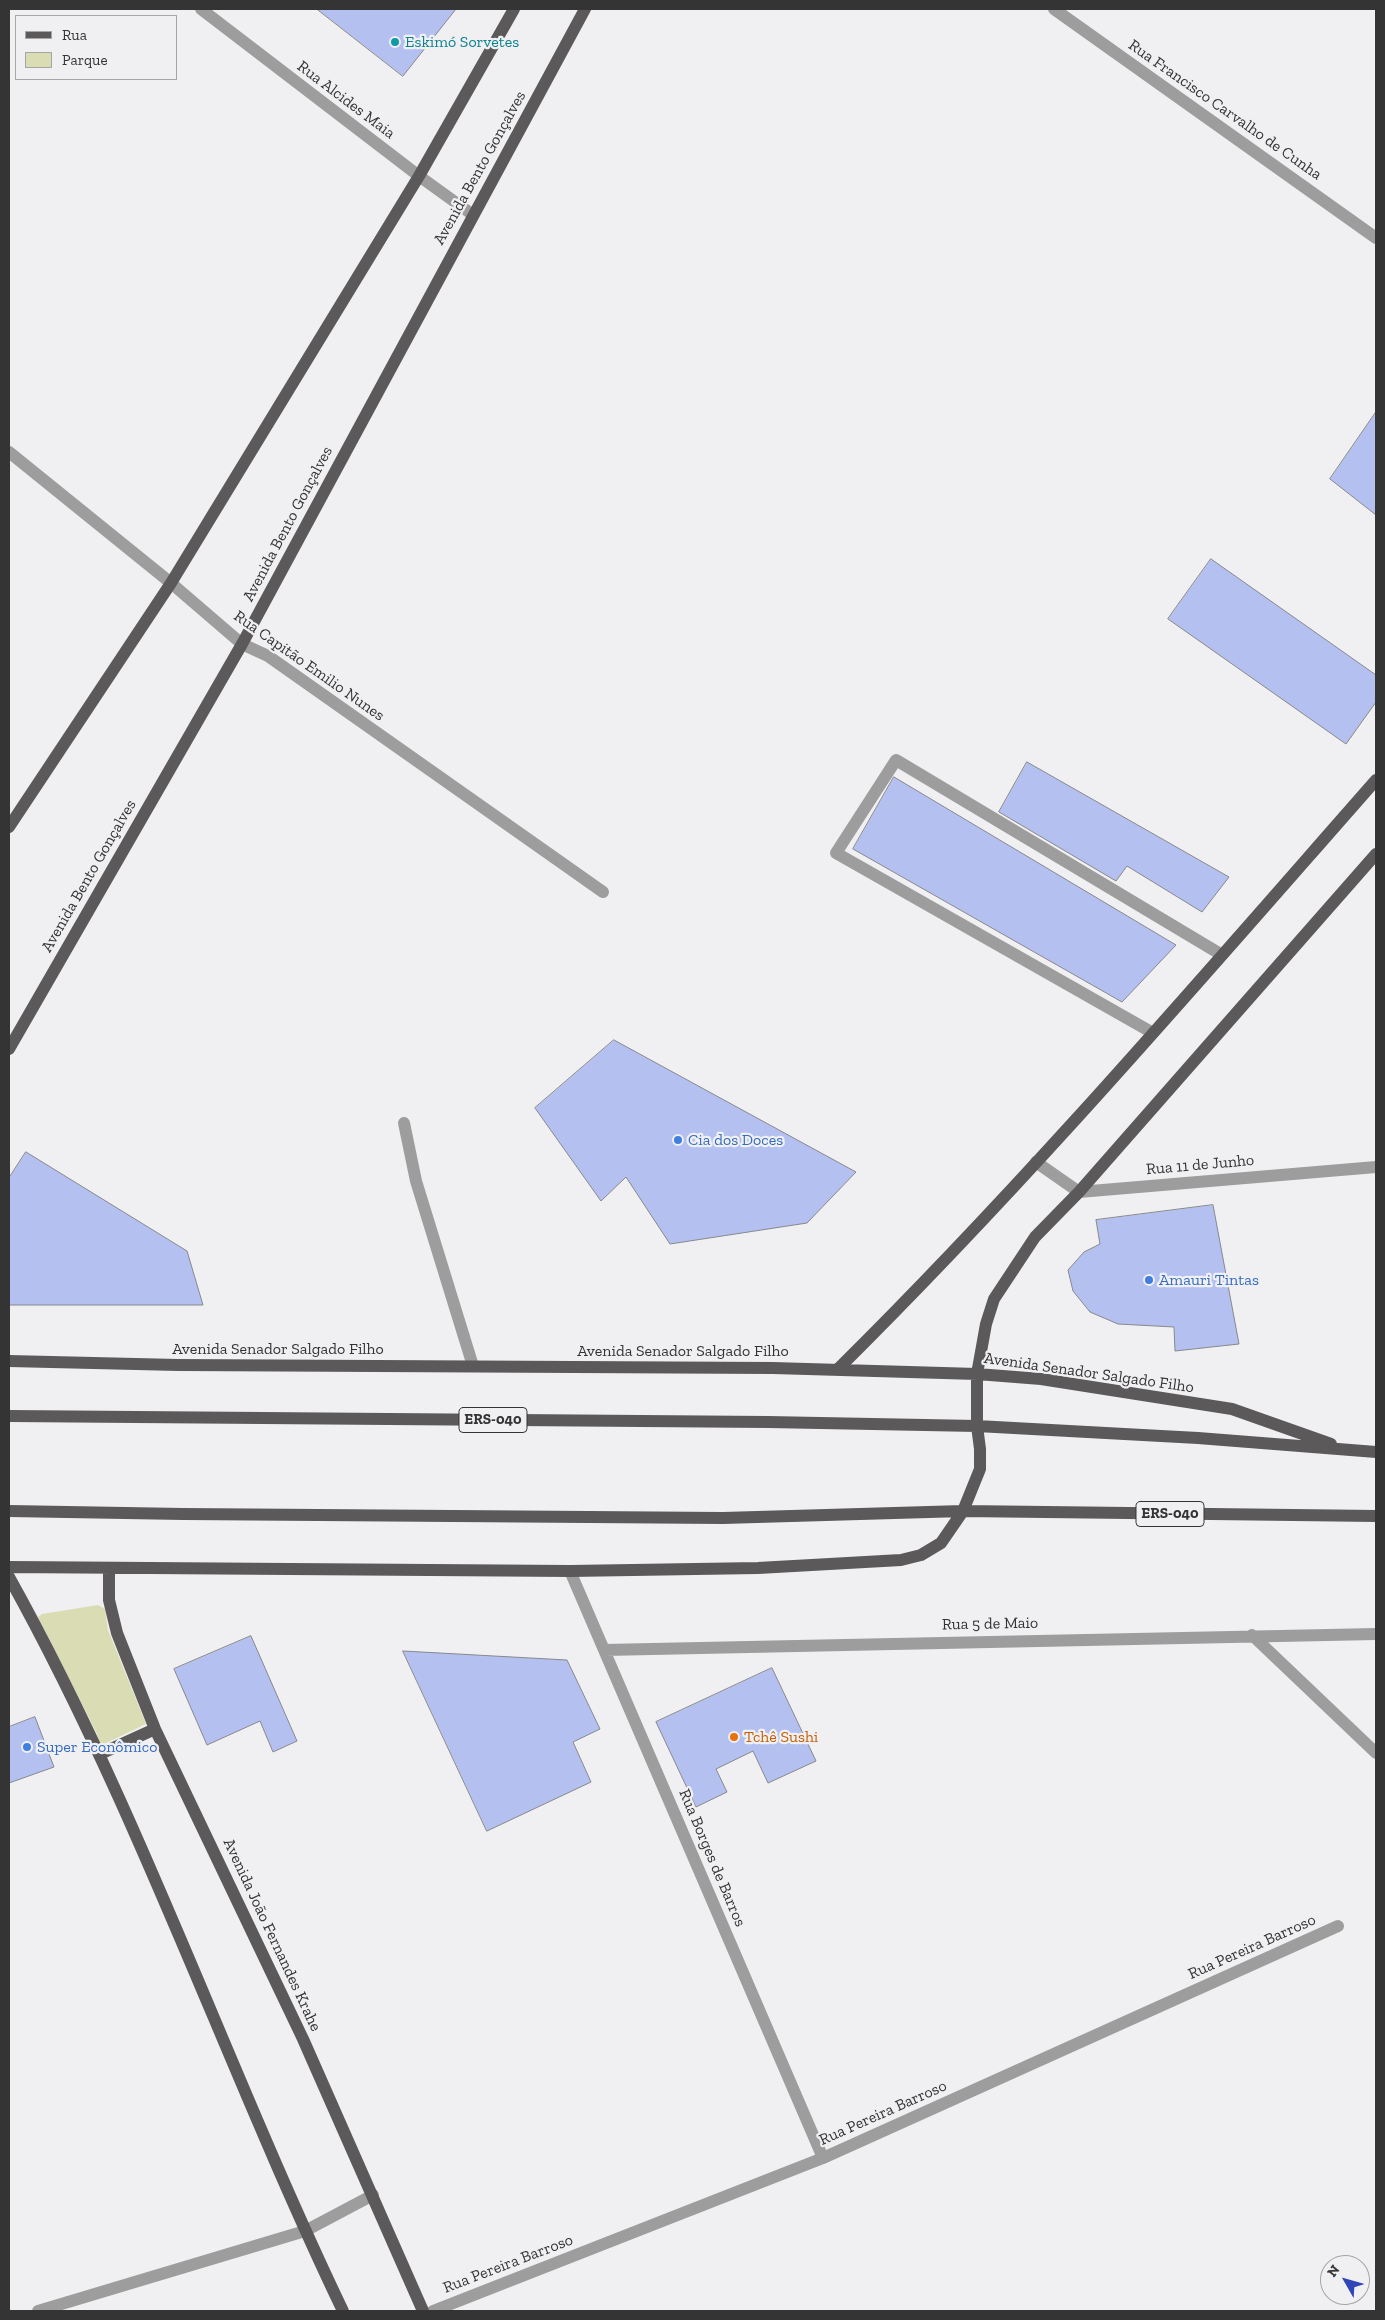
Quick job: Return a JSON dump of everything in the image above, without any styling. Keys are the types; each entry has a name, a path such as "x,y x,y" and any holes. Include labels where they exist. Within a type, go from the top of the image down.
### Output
{"main road":[{"path":"9,828 171,582 419,176 514,9"},
{"name":"Avenida Bento Gonçalves","path":"9,1049 242,644 585,9"},
{"path":"838,1369 1036,1162 1376,780"},
{"path":"9,1567 570,1571 758,1568 901,1560 921,1554 940,1543 963,1511 980,1469 977,1426 978,1374 986,1324 994,1299 1035,1237 1079,1192 1376,854"},
{"name":"Avenida Senador Salgado Filho","path":"9,1361 188,1365 838,1369 978,1374 1041,1379 1232,1409 1347,1449"},
{"name":"Avenida Senador Salgado Filho","path":"9,1416 758,1422 977,1426 1198,1438 1376,1452"},
{"name":"ERS-040","path":"9,1510 192,1514 723,1518 963,1511 1376,1516"},
{"name":"Avenida João Fernandes Krahe","path":"109,1569 109,1600 117,1633 155,1729 303,2039 423,2311"},
{"path":"9,1577 100,1754 305,2231 343,2311"},
{"path":"100,1754 155,1729"}],"street":[{"name":"Rua Alcides Maia","path":"201,9 419,176 473,215"},
{"name":"Rua Francisco Carvalho de Cunha","path":"1054,9 1376,238"},
{"name":"Rua Capitão Emilio Nunes","path":"9,452 171,582 242,644 268,656 603,892"},
{"path":"1153,1032 836,853 896,760 1222,955"},
{"path":"404,1123 416,1181 474,1366"},
{"path":"1036,1162 1079,1192"},
{"name":"Rua 11 de Junho","path":"1079,1192 1376,1167"},
{"name":"Rua Borges de Barros","path":"570,1571 823,2158"},
{"name":"Rua 5 de Maio","path":"604,1650 1252,1635 1376,1634"},
{"path":"1252,1635 1376,1753"},
{"name":"Rua Pereira Barroso","path":"433,2311 823,2158 1338,1926"},
{"path":"38,2311 305,2231 373,2195"}],"green space":[{"path":"98,1605 105,1609 108,1630 146,1724 100,1746 97,1734 38,1617 42,1614"}],"building":[{"name":"Eskimó Sorvetes","path":"317,9 456,9 403,76"},
{"path":"1376,412 1376,515 1330,479"},
{"path":"1211,559 1376,675 1376,702 1346,744 1168,619"},
{"path":"1027,762 1229,877 1202,912 1127,866 1116,881 999,812"},
{"path":"894,777 1176,945 1122,1002 853,849"},
{"name":"Cia dos Doces","path":"614,1040 856,1172 807,1223 670,1244 626,1177 601,1201 535,1108"},
{"path":"26,1152 187,1251 203,1305 9,1305 9,1178"},
{"name":"Amauri Tintas","path":"1213,1205 1239,1344 1175,1351 1174,1327 1118,1324 1090,1312 1073,1291 1068,1270 1084,1252 1100,1244 1096,1220"},
{"path":"251,1636 297,1741 273,1752 260,1721 207,1745 174,1669"},
{"path":"403,1651 567,1660 600,1729 573,1742 591,1782 487,1831"},
{"name":"Tchê Sushi","path":"772,1668 816,1761 768,1783 753,1751 716,1769 727,1792 696,1807 656,1722"},
{"name":"Super Econômico","path":"35,1717 54,1767 9,1783 9,1727"}],"place":[{"name":"Eskimó Sorvetes","path":"395,42"},
{"name":"Cia dos Doces","path":"678,1140"},
{"name":"Amauri Tintas","path":"1149,1280"},
{"name":"Tchê Sushi","path":"734,1737"},
{"name":"Super Econômico","path":"27,1747"}]}
